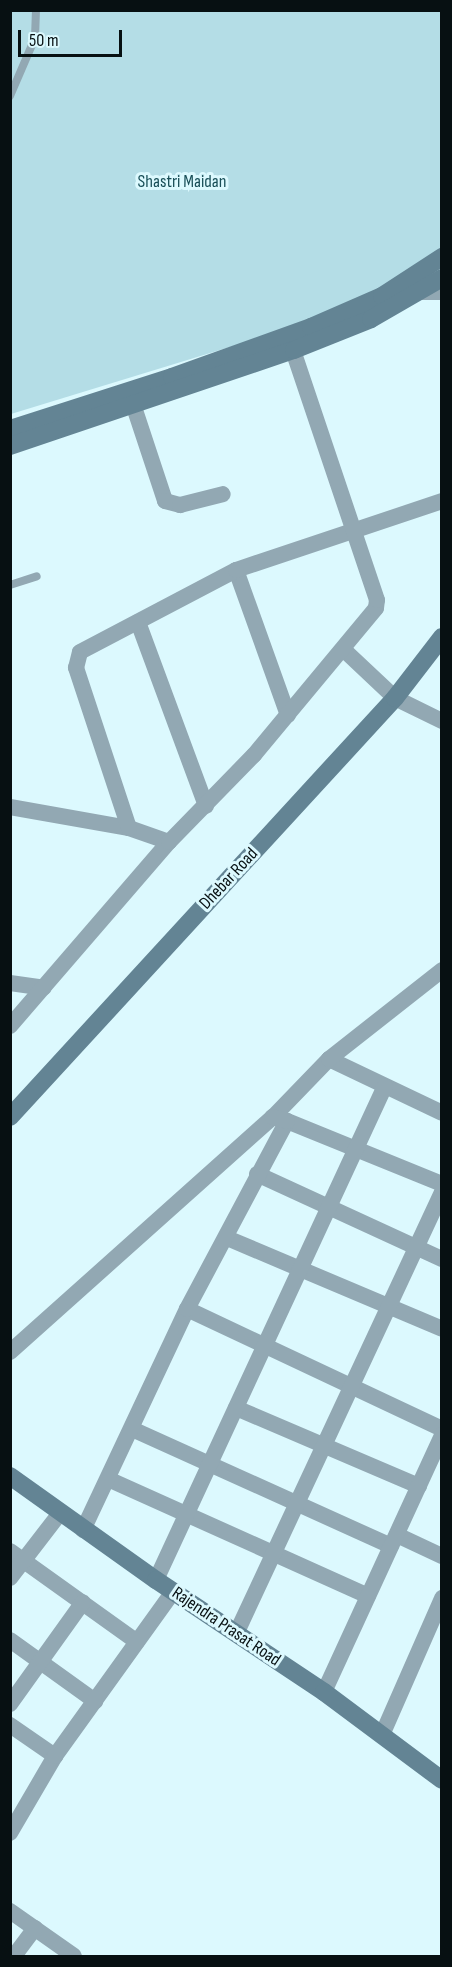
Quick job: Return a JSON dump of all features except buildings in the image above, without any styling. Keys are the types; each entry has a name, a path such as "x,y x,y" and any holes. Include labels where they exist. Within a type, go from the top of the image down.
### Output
{"street":[{"path":"10,429 291,343 382,296 441,257"},
{"path":"10,446 133,404 422,292 441,278"},
{"path":"422,292 441,292"},
{"path":"10,1026 169,842 206,806 288,715 376,608 355,532 291,343"},
{"path":"133,404 165,501 180,505 223,494"},
{"path":"129,828 76,660 80,652 236,570 355,532 441,501"},
{"path":"236,570 288,715"},
{"path":"138,622 206,806"},
{"name":"Dhebar Road","path":"10,1117 395,698 441,637"},
{"path":"343,650 395,698 441,721"},
{"path":"10,807 129,828 169,842"},
{"path":"10,1352 280,1119 329,1059 440,973"},
{"path":"10,983 44,988"},
{"path":"329,1059 441,1113"},
{"path":"156,1580 385,1086"},
{"path":"280,1119 357,1146 441,1184"},
{"path":"83,1530 187,1309 227,1238 258,1174 280,1119"},
{"path":"258,1174 441,1258"},
{"path":"236,1634 441,1192"},
{"path":"227,1238 300,1267 441,1329"},
{"path":"187,1309 441,1429"},
{"path":"236,1408 323,1448 419,1486"},
{"path":"132,1429 296,1505 441,1556"},
{"path":"324,1692 441,1435"},
{"name":"Rajendra Prasat Road","path":"10,1476 173,1592 324,1692 441,1780"},
{"path":"108,1479 273,1556 368,1596"},
{"path":"10,1578 17,1555 60,1513"},
{"path":"17,1555 137,1642"},
{"path":"13,1826 55,1756 173,1592"},
{"path":"382,1735 441,1598"},
{"path":"10,1704 42,1663 82,1602"},
{"path":"10,1640 95,1701"},
{"path":"10,1725 55,1756"},
{"path":"10,1911 74,1956"},
{"path":"14,1956 35,1928"}],"lane":[{"path":"10,96 35,38 36,10"},
{"path":"10,585 37,576"}],"green space":[{"name":"Shastri Maidan","path":"11,11 441,11 441,256 403,294 11,414"}]}
